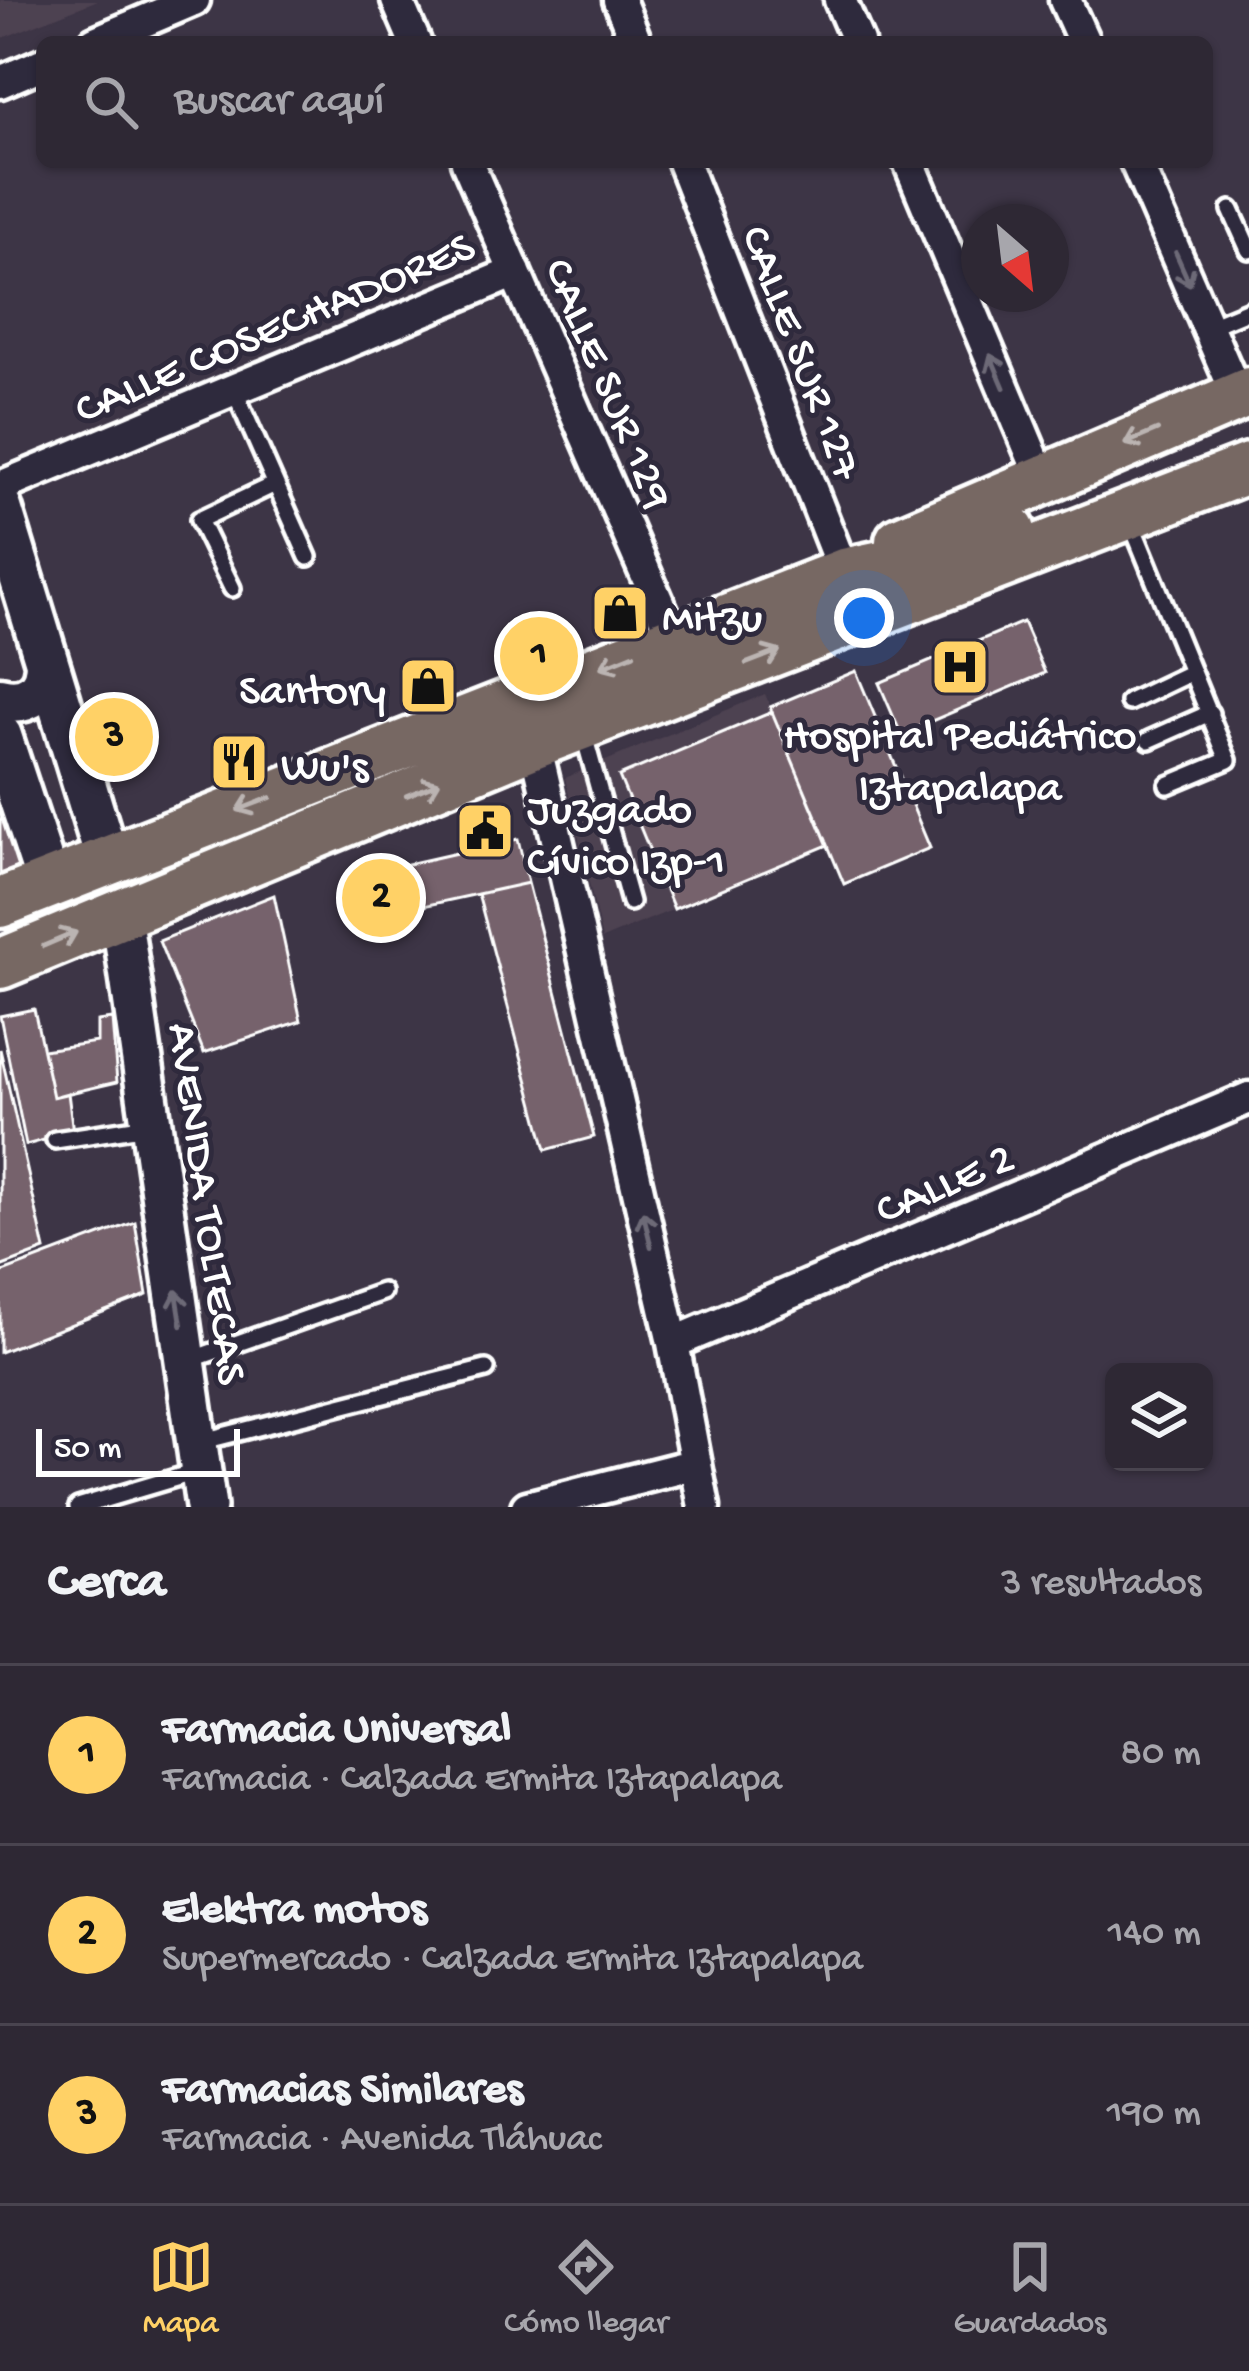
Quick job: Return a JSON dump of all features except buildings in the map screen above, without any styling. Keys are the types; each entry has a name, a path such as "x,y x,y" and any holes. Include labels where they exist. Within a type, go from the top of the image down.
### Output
{"main road":[{"path":"844,573 981,544 1245,408"},
{"path":"0,903 844,573 939,522 1042,478 1245,408"},
{"path":"0,964 535,742 1249,468"},
{"path":"0,508 107,860"},
{"path":"0,699 15,702 35,694 43,686 47,662"},
{"path":"0,736 9,791 48,882"}],"street":[{"path":"108,36 194,0"},
{"path":"397,0 412,36"},
{"path":"619,0 634,36"},
{"path":"840,0 855,36"},
{"path":"1065,0 1081,36"},
{"path":"0,82 36,67"},
{"name":"CALLE SUR 129","path":"470,168 674,639"},
{"name":"CALLE SUR 127","path":"685,168 844,573"},
{"path":"912,168 1042,478"},
{"path":"1139,168 1245,408"},
{"name":"CALLE COSECHADORES","path":"0,487 515,272"},
{"path":"535,742 673,1343 704,1507"},
{"name":"AVENIDA TOLTECAS","path":"121,914 202,1473"},
{"name":"CALLE 2","path":"673,1343 1249,1098"},
{"path":"526,1507 696,1464"}],"lane":[{"path":"1231,210 1249,250"},
{"path":"1208,327 1249,310"},
{"path":"234,390 308,557"},
{"path":"232,588 199,520 275,484"},
{"path":"1128,515 1228,760 1168,785"},
{"path":"1129,702 1192,672"},
{"path":"1149,740 1210,713"},
{"path":"581,725 630,902"},
{"path":"55,1140 151,1125"},
{"path":"187,1361 382,1292"},
{"path":"78,1507 202,1473 486,1369"}],"shaded area":[{"path":"0,0 98,0 0,39"},
{"path":"765,694 828,845 602,939 565,778"}],"place":[{"name":"Mitzu","path":"620,613"},
{"name":"Farmacia Universal","path":"539,656"},
{"name":"Hospital Pediátrico Iztapalapa","path":"960,667"},
{"name":"Santory","path":"428,686"},
{"name":"Farmacias Similares","path":"114,737"},
{"name":"Wu's","path":"239,762"},
{"name":"Juzgado Cívico Izp-1","path":"485,831"},
{"name":"Elektra motos","path":"381,898"}]}
